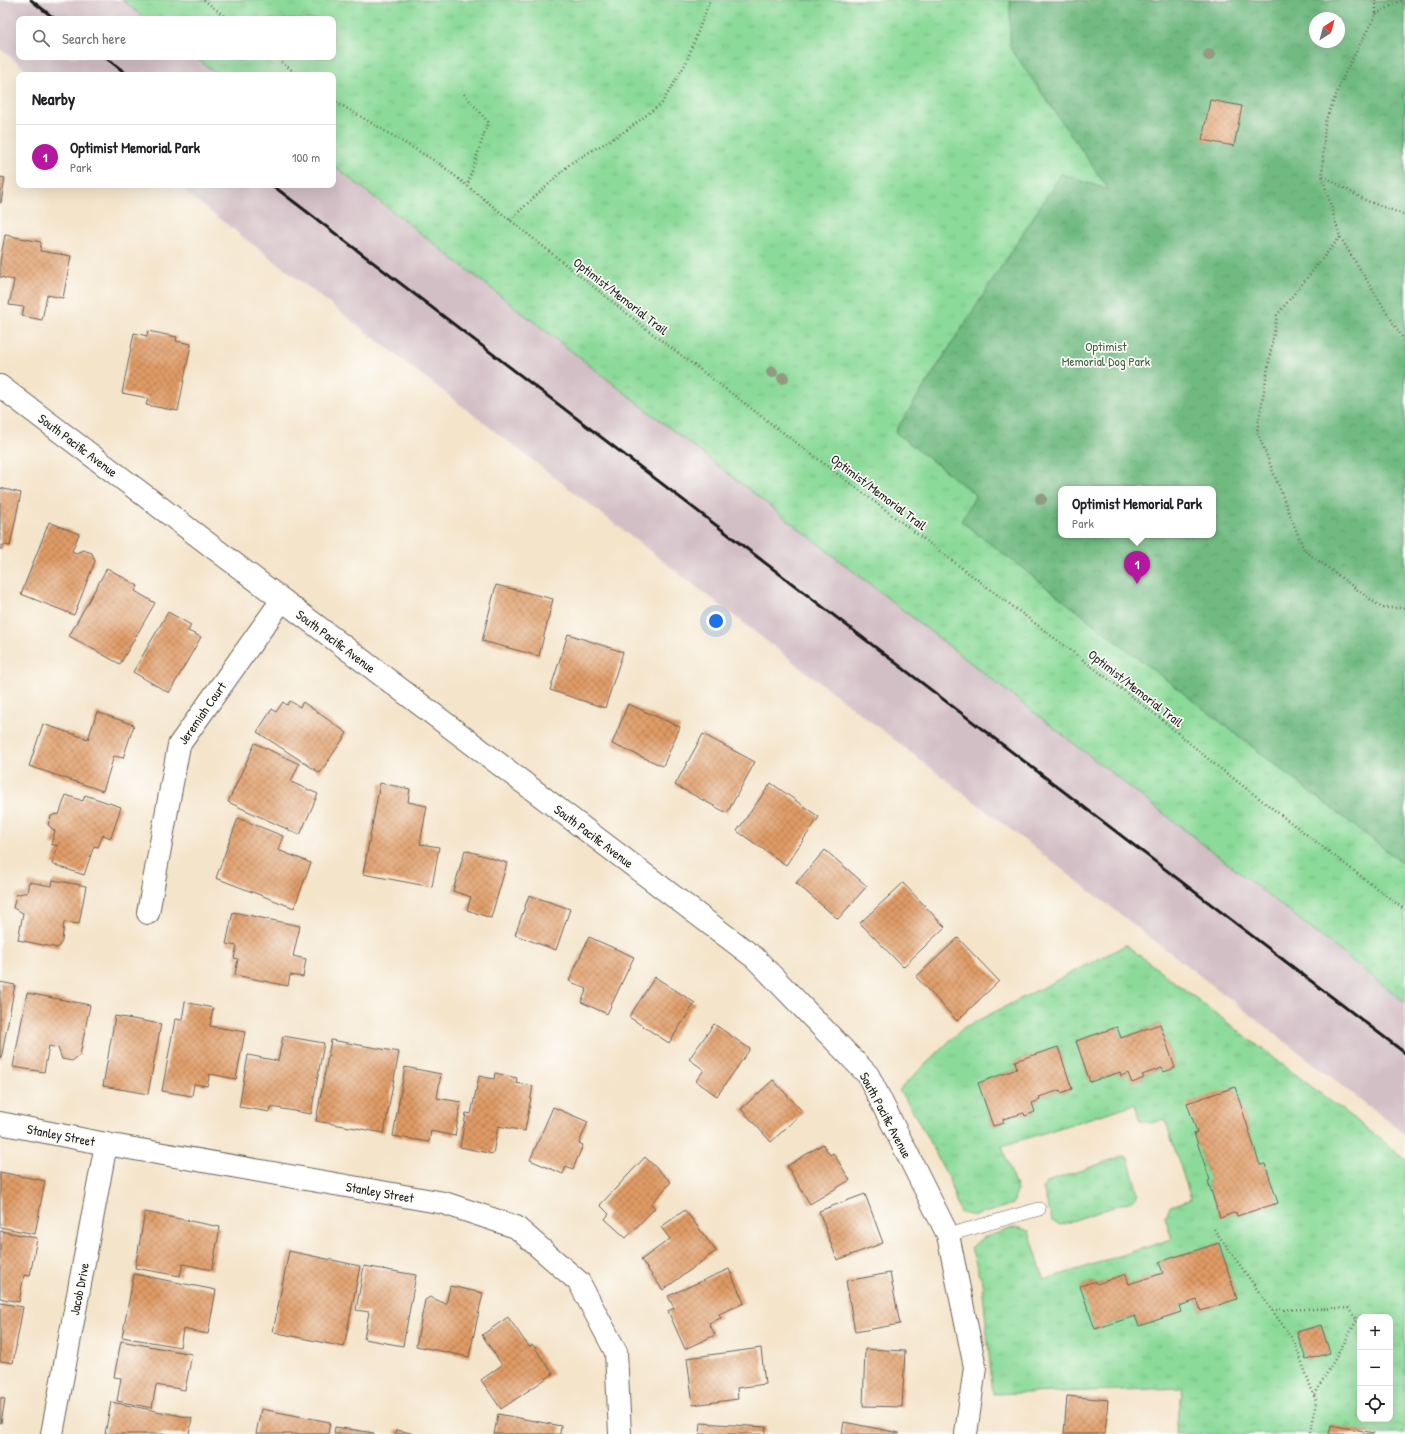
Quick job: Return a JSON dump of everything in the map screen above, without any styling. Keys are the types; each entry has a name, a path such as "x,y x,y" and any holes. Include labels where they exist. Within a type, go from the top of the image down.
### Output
{"street":[{"name":"South Pacific Avenue","path":"0,386 755,958 868,1075 948,1235 975,1367 966,1434"},
{"name":"Jeremiah Court","path":"148,913 179,745 282,600"},
{"name":"Stanley Street","path":"0,1123 106,1144 444,1204 516,1227 579,1282 616,1352 620,1434"},
{"name":"Jacob Drive","path":"52,1434 106,1144"}],"lane":[{"path":"948,1235 1039,1208"}],"path":[{"path":"204,0 224,16"},
{"path":"510,220 571,163 627,130 662,103 686,63 710,0"},
{"path":"1376,0 1376,14 1345,73 1325,122 1322,176 1340,237 1405,342"},
{"path":"1376,14 1403,0"},
{"path":"279,60 294,72"},
{"path":"464,94 488,122 467,186"},
{"name":"Optimist/Memorial Trail","path":"336,102 440,164 645,328 1160,718 1213,764 1405,910"},
{"path":"1322,176 1367,201 1405,215"},
{"path":"1340,237 1277,315 1257,431 1304,550 1382,608 1405,608"},
{"path":"1214,1229 1294,1341 1316,1401 1311,1434"},
{"path":"1271,1310 1348,1308 1357,1320 1314,1396"}],"shaded area":[{"path":"0,0 122,0 142,16 16,16 16,60 199,60 214,72 30,72 0,49"},
{"path":"336,167 1405,1002 1405,1134 180,188 336,188"}],"green space":[{"path":"122,0 1405,0 1405,1002 336,167 336,72 214,72 199,60 336,60 336,16 142,16"},
{"name":"Optimist Memorial Dog Park","path":"1010,0 1405,0 1405,865 961,521 976,495 895,432 1061,174 1109,190 1010,47"},
{"path":"1126,945 1405,1158 1405,1434 1373,1434 1331,1425 1329,1434 1175,1434 1183,1388 993,1394 982,1282 971,1248 982,1238 1016,1227 1029,1231 1044,1280 1172,1239 1165,1217 1169,1207 1191,1199 1165,1119 1153,1123 1140,1121 1135,1104 1002,1146 1017,1190 1013,1204 975,1216 960,1213 948,1177 913,1111 899,1090 963,1028","holes":["1160,1024 1175,1068 1164,1072 1162,1068 1142,1075 1144,1078 1132,1082 1128,1073 1121,1075 1120,1072 1090,1082 1076,1041 1117,1027 1121,1038","1058,1047 1072,1089 1061,1093 1060,1090 1039,1097 1040,1100 1032,1103 1035,1112 1025,1116 1024,1113 1003,1119 1004,1123 993,1126 978,1083 1017,1069 1015,1061","1235,1088 1260,1165 1265,1164 1278,1203 1220,1217 1208,1181 1210,1180 1194,1133 1197,1132 1191,1102","1219,1243 1237,1299 1201,1311 1197,1300 1179,1306 1180,1312 1139,1326 1135,1316 1095,1329 1081,1286 1095,1281 1097,1284 1126,1275 1129,1284 1163,1273 1160,1262","1321,1325 1330,1353 1306,1360 1297,1332"]},
{"path":"1123,1156 1128,1158 1138,1194 1134,1200 1060,1225 1052,1221 1043,1188 1047,1182"}],"building":[{"path":"1210,100 1242,106 1234,146 1202,140"},
{"path":"0,177 5,178 1,203 0,203"},
{"path":"5,235 41,242 40,251 71,256 63,298 47,295 42,320 22,316 24,307 9,305 14,280 0,277 0,261"},
{"path":"148,331 177,337 176,341 191,344 178,411 146,405 148,398 122,393 134,333 147,336"},
{"path":"0,488 21,493 10,546 3,545 2,549 0,549"},
{"path":"49,522 79,534 72,551 76,553 83,550 92,553 95,561 74,615 21,594"},
{"path":"107,568 138,586 135,591 155,603 120,664 69,636"},
{"path":"496,585 553,599 539,656 482,641"},
{"path":"168,612 191,625 188,631 201,637 169,693 133,672"},
{"path":"568,634 623,652 605,708 550,690"},
{"path":"290,701 300,707 303,702 347,733 320,773 257,732 272,709 276,712 283,702 287,705"},
{"path":"628,704 680,727 663,766 612,744"},
{"path":"97,712 134,725 123,758 114,756 103,791 29,766 43,724 88,739"},
{"path":"703,734 755,762 727,813 675,785"},
{"path":"255,743 299,764 291,782 318,794 300,835 228,802"},
{"path":"380,783 410,789 408,802 427,806 420,844 439,847 432,887 363,874"},
{"path":"771,783 819,817 786,865 737,831"},
{"path":"66,795 83,801 85,795 121,807 111,838 103,835 98,847 94,846 84,875 52,864 58,846 51,844 55,831 48,825 51,816 56,814 59,815"},
{"path":"238,818 283,836 278,850 311,863 294,908 216,878"},
{"path":"465,850 507,863 491,918 467,910 471,897 453,891"},
{"path":"825,850 867,886 838,919 796,883"},
{"path":"53,880 86,886 79,924 64,922 62,941 58,948 18,940 23,913 13,908 16,895 27,893 29,882 52,886"},
{"path":"903,883 945,927 903,967 860,923"},
{"path":"529,895 570,909 556,950 515,935"},
{"path":"233,912 300,926 293,956 306,959 303,977 290,975 288,986 235,975 238,959 234,958 237,946 226,944"},
{"path":"589,937 634,957 607,1014 581,1002 587,989 569,981"},
{"path":"958,938 999,981 957,1021 916,977"},
{"path":"655,977 695,1003 669,1043 629,1017"},
{"path":"0,982 15,985 1,1059 0,1059"},
{"path":"27,993 90,1005 80,1055 72,1061 62,1059 58,1048 49,1046 44,1072 13,1067"},
{"path":"185,1002 213,1008 210,1026 245,1032 236,1079 210,1074 207,1086 194,1084 192,1096 162,1091 175,1019 182,1020"},
{"path":"115,1016 161,1024 148,1094 103,1086"},
{"path":"714,1024 750,1049 717,1096 696,1081 704,1070 689,1059"},
{"path":"1160,1024 1175,1068 1164,1072 1162,1068 1142,1075 1144,1078 1132,1083 1128,1073 1121,1076 1120,1072 1090,1082 1076,1041 1117,1027 1121,1038"},
{"path":"283,1036 324,1043 311,1114 271,1107 270,1112 239,1107 248,1055 278,1061"},
{"path":"331,1040 399,1052 384,1133 316,1121"},
{"path":"1058,1047 1072,1089 1061,1093 1060,1090 1039,1097 1040,1100 1032,1103 1035,1112 1025,1116 1024,1113 1003,1119 1004,1123 993,1126 978,1083 1017,1069 1015,1061"},
{"path":"405,1067 441,1074 437,1098 461,1102 455,1136 431,1131 429,1142 393,1136"},
{"path":"495,1073 517,1078 516,1083 533,1086 525,1131 498,1126 493,1154 460,1147 466,1113 471,1114 479,1076 494,1079"},
{"path":"773,1080 803,1112 771,1142 741,1109"},
{"path":"1235,1087 1260,1165 1265,1164 1278,1203 1237,1216 1236,1212 1220,1218 1208,1181 1210,1180 1194,1133 1197,1132 1187,1103"},
{"path":"553,1107 588,1122 579,1143 583,1145 573,1169 566,1166 563,1174 530,1160"},
{"path":"823,1144 830,1155 833,1153 850,1180 810,1204 787,1166"},
{"path":"645,1157 671,1182 651,1204 655,1208 626,1238 605,1219 609,1214 600,1205"},
{"path":"0,1172 45,1181 35,1234 0,1227"},
{"path":"865,1194 883,1243 837,1260 819,1211"},
{"path":"685,1210 716,1251 663,1290 641,1260 670,1239 661,1227"},
{"path":"145,1212 220,1227 212,1270 183,1264 180,1276 135,1268"},
{"path":"0,1231 37,1238 30,1276 24,1275 19,1302 0,1298"},
{"path":"1219,1243 1237,1299 1201,1311 1197,1300 1179,1306 1181,1312 1139,1326 1135,1316 1095,1329 1080,1286 1096,1281 1097,1284 1126,1274 1129,1284 1163,1273 1159,1262"},
{"path":"289,1251 360,1266 344,1347 273,1332"},
{"path":"364,1266 416,1275 403,1346 364,1339 369,1312 356,1310"},
{"path":"729,1269 744,1303 719,1314 721,1318 709,1323 715,1335 685,1349 668,1311 674,1308 668,1296"},
{"path":"890,1273 900,1324 855,1332 846,1281"},
{"path":"134,1274 216,1290 208,1334 183,1329 180,1347 122,1337"},
{"path":"450,1286 483,1293 469,1357 416,1346 425,1300 430,1297 446,1304"},
{"path":"0,1303 23,1307 13,1363 0,1361"},
{"path":"508,1317 529,1347 533,1345 553,1374 501,1409 481,1380 502,1365 482,1335"},
{"path":"1321,1325 1330,1353 1306,1360 1297,1332"},
{"path":"121,1341 192,1354 185,1390 156,1385 152,1408 117,1401 121,1378 114,1377"},
{"path":"761,1348 765,1384 737,1388 738,1399 693,1405 687,1358"},
{"path":"865,1349 905,1351 902,1407 863,1406"},
{"path":"1067,1396 1108,1400 1105,1434 1064,1434"},
{"path":"0,1398 5,1399 1,1423 0,1423"},
{"path":"111,1402 192,1418 189,1434 105,1434"},
{"path":"261,1409 330,1422 328,1434 256,1434"},
{"path":"498,1414 561,1426 560,1434 494,1434"},
{"path":"844,1422 899,1433 899,1434 842,1434"},
{"path":"701,1423 766,1427 765,1434 700,1434"},
{"path":"1331,1425 1374,1433 1329,1434"},
{"path":"335,1427 374,1433 374,1434 334,1434"},
{"path":"396,1430 411,1433 411,1434 395,1434"}],"railway":[{"path":"31,0 51,16"},
{"path":"109,60 124,72"},
{"path":"276,188 1405,1053"}],"place":[{"name":"Optimist Memorial Park","path":"1137,584"}]}
